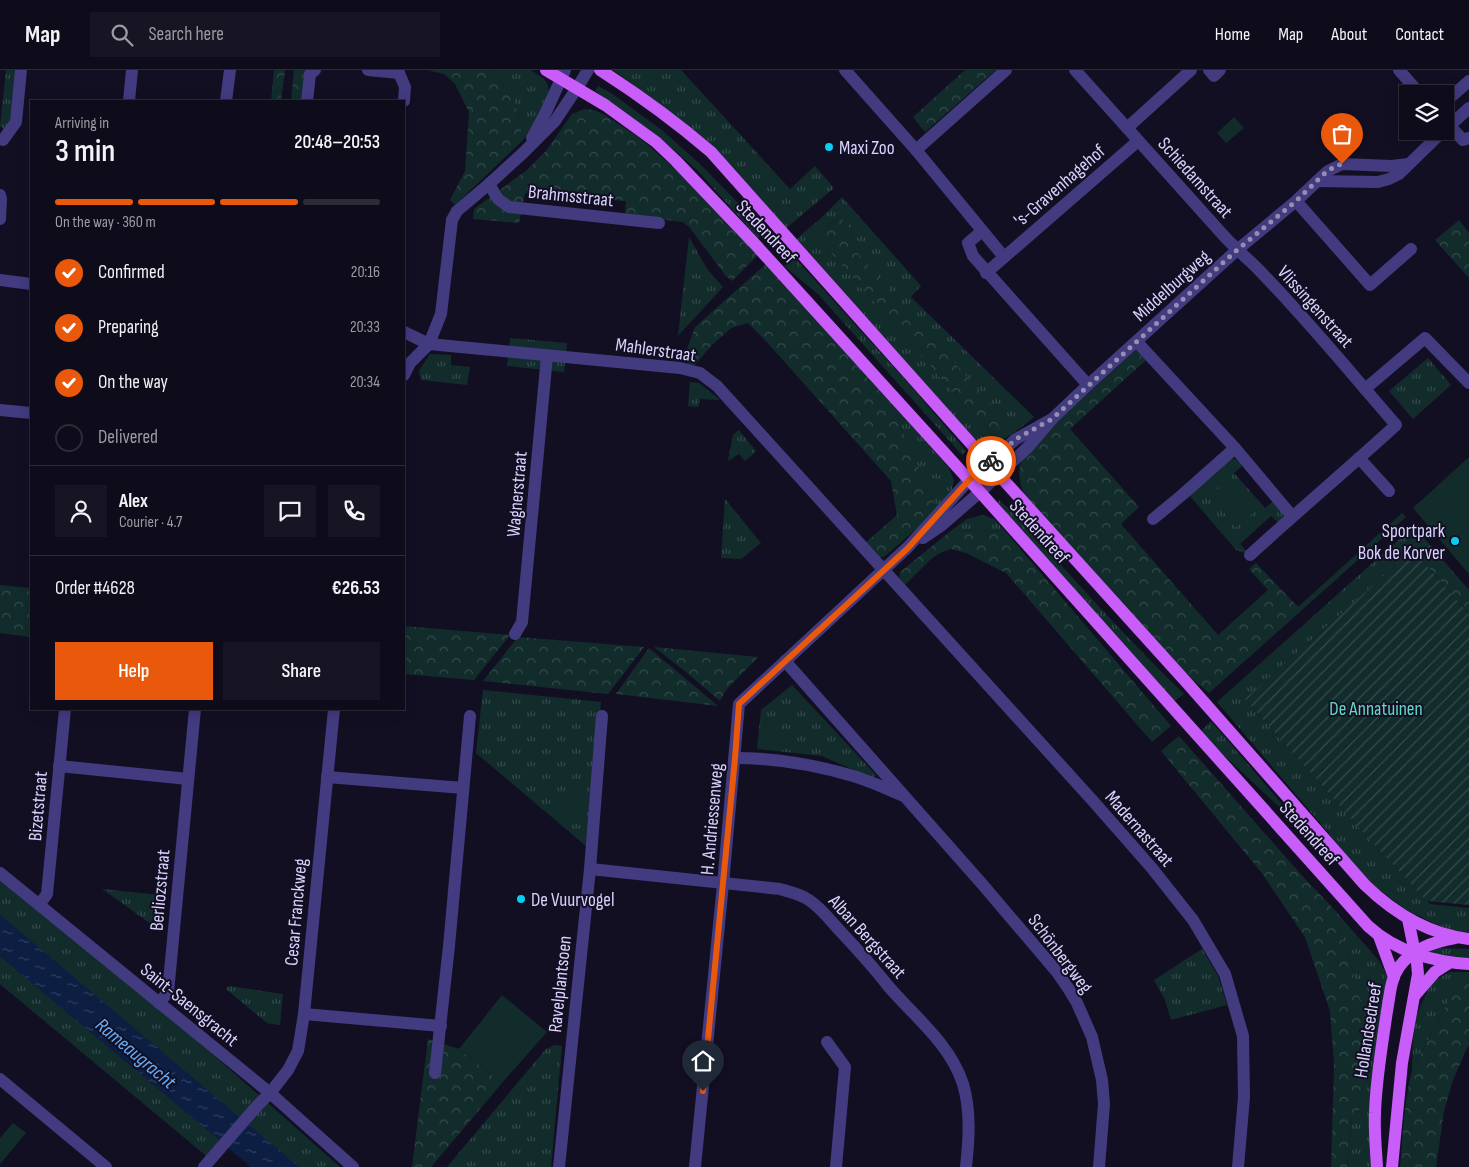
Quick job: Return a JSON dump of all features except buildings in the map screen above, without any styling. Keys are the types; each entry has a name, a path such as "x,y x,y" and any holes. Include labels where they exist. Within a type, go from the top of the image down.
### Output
{"main road":[{"name":"Stedendreef","path":"546,70 563,74 577,88 605,105 656,142 676,161 754,243 980,492 1379,936"},
{"name":"Stedendreef","path":"600,70 627,87 698,141 718,160 1188,684 1365,885 1380,899 1408,919 1428,929 1463,938"},
{"path":"1392,1167 1402,1063 1418,974 1408,919"},
{"path":"1379,936 1426,958 1449,963 1469,964"},
{"path":"1379,936 1394,977"},
{"name":"Hollandsedreef","path":"1377,1167 1375,1114 1378,1080 1394,977 1403,963 1414,953 1433,943 1463,938"},
{"path":"1415,995 1435,972 1449,963"}],"street":[{"path":"1,141 16,122 21,70"},
{"path":"129,100 132,70"},
{"path":"226,100 230,70"},
{"path":"308,100 310,74 315,70"},
{"path":"368,70 399,73 405,87 404,100"},
{"path":"405,373 410,363 429,344 441,314 452,220 456,211 489,184 555,121 588,70"},
{"path":"845,70 916,150 1004,257"},
{"path":"916,150 1006,70"},
{"name":"Schiedamstraat","path":"1075,70 1237,250"},
{"path":"1127,128 1191,70"},
{"path":"1208,70 1214,76 1220,70"},
{"path":"1399,70 1412,85"},
{"path":"523,153 546,112 563,74"},
{"path":"1454,94 1469,81"},
{"path":"1454,120 1469,108"},
{"path":"1454,133 1463,140 1469,138"},
{"path":"1316,181 1378,182 1389,179 1399,174 1433,140"},
{"name":"'s-Gravenhagehof","path":"986,273 1138,141"},
{"name":"Middelburgweg","path":"980,492 1028,447 1052,419 1088,385 1237,250 1296,201 1328,171 1342,164 1392,166 1408,164"},
{"name":"Brahmsstraat","path":"489,184 498,199 509,206 659,223"},
{"path":"0,195 0,218"},
{"path":"1296,201 1370,285 1411,249"},
{"path":"982,231 968,243 973,256 986,273 1088,385"},
{"name":"Vlissingenstraat","path":"1237,250 1262,274 1396,425 1250,555"},
{"path":"0,280 30,284"},
{"name":"Mahlerstraat","path":"405,332 429,344 680,368 700,373 717,386 884,570"},
{"path":"1365,389 1426,338 1469,383"},
{"path":"1137,342 1235,448 1292,516"},
{"name":"Wagnerstraat","path":"515,634 522,622 547,356"},
{"path":"0,410 30,413"},
{"name":"Middelburgweg","path":"989,463 1016,439 1052,419"},
{"path":"1152,519 1235,448"},
{"path":"1359,458 1389,491"},
{"name":"H. Andriessenweg","path":"695,1167 739,704 908,548 969,480 989,463"},
{"name":"H. Andriessenweg","path":"908,548 942,525 980,492"},
{"name":"Madernastraat","path":"884,570 1150,867 1193,920 1226,974 1243,1036 1244,1097 1238,1167"},
{"name":"Schönbergweg","path":"785,661 906,797 1057,972 1077,1003 1092,1037 1102,1080 1104,1104 1099,1167"},
{"name":"Bizetstraat","path":"39,905 47,894 65,710"},
{"name":"Berliozstraat","path":"159,1003 168,992 195,710"},
{"name":"Cesar Franckweg","path":"204,1167 270,1093 288,1070 298,1051 304,1014 334,710"},
{"path":"435,1073 470,716"},
{"name":"Ravelplantsoen","path":"560,1167 590,869 602,716"},
{"name":"Schönbergweg","path":"735,758 752,758 815,766 855,776 906,797"},
{"path":"59,766 188,778"},
{"path":"327,778 463,788"},
{"name":"Alban Bergstraat","path":"590,869 780,890 797,893 809,899 823,911 937,1039 951,1059 962,1083 968,1108 970,1132 966,1167"},
{"name":"Saint-Saensgracht","path":"0,873 270,1093 353,1167"},
{"path":"304,1014 441,1026"},
{"path":"827,1042 845,1067 836,1167"},
{"path":"0,1079 106,1167"}],"green space":[{"path":"6,70 18,70 12,128 5,130 0,126"},
{"path":"274,70 285,70 281,100 271,100"},
{"path":"294,70 305,70 301,100 291,100"},
{"path":"427,70 494,70 515,104 521,124 521,142 455,205 450,200 465,171 469,112 455,84 444,74"},
{"path":"494,70 531,70 544,79 548,85 549,94 539,122 521,142 521,124 515,104"},
{"path":"613,70 681,70 790,189 815,166 834,188 786,228 678,118"},
{"path":"965,70 996,70 925,132 913,117"},
{"path":"598,86 611,93 663,131 701,165 735,200 769,228 758,238 697,170 659,137 595,91"},
{"path":"584,109 594,110 605,115 641,139 688,180 759,254 732,281 725,275 690,228 683,222 625,215 626,201 525,193 519,223 473,219 474,209 527,170 546,151 572,114"},
{"path":"1234,117 1244,128 1226,143 1217,133"},
{"path":"842,197 921,286 911,297 1034,417 1012,434 995,442 986,443 978,441 969,435 797,239 810,227 980,423 993,430 1007,423 852,247 852,234 839,218 823,228 818,221"},
{"path":"840,218 851,230 852,247 1008,423 993,430 980,423 810,227 818,221 823,228"},
{"path":"1459,220 1469,233 1469,278 1435,240"},
{"path":"689,237 707,269 723,287 678,336"},
{"path":"795,258 917,393 966,451 962,455 818,294 784,266"},
{"path":"767,263 890,401 937,511 884,557 878,557 865,543 897,515 891,481 748,323 731,328 710,347 695,365 687,364 686,352 695,327"},
{"path":"510,338 567,343 564,372 507,366"},
{"path":"1136,350 1146,360 1070,429 1139,507 1121,524 1218,635 1268,590 1249,569 1256,563 1298,607 1402,513 1406,517 1209,693 1178,667 1024,495 1021,486 1019,472 1021,461 1060,419"},
{"path":"430,354 451,355 451,365 470,367 467,385 421,380 419,371"},
{"path":"1428,358 1451,385 1413,419 1389,391"},
{"path":"690,382 699,383 720,400 700,399 698,407 688,406"},
{"path":"890,401 949,468 954,480 951,493 937,511"},
{"path":"739,430 756,451 745,461 739,454 728,461 733,435"},
{"name":"Sportpark Bok de Korver","path":"1469,457 1469,574 1413,508"},
{"path":"1232,458 1237,460 1242,466 1234,473 1265,508 1273,501 1283,508 1284,518 1279,523 1271,516 1240,544 1246,553 1236,550 1190,496 1190,491"},
{"path":"1232,478 1258,509 1236,527 1210,495"},
{"path":"725,499 761,543 741,559 721,558"},
{"path":"999,500 1013,512 1118,627 1184,694 1174,701 998,503"},
{"path":"983,515 994,519 1006,532 952,530 967,519"},
{"path":"1414,526 1421,535 1415,535 1407,543 1413,550 1245,699 1379,850 1430,904 1469,908 1469,932 1455,931 1433,923 1405,909 1368,881 1346,858 1327,831 1217,702"},
{"path":"952,530 1006,532 1171,726 1152,742 1006,573 966,553 951,549 938,554 930,560 905,585 901,581 900,572"},
{"path":"1415,535 1421,535 1469,590 1469,614 1407,543"},
{"name":"De Annatuinen","path":"1413,550 1469,614 1469,905 1427,901 1379,850 1245,699"},
{"path":"0,585 30,588 30,637 0,633"},
{"path":"405,626 510,635 474,680 405,674"},
{"path":"518,637 644,647 608,694 483,681"},
{"path":"654,647 758,657 726,690 720,701"},
{"path":"649,648 718,706 616,694"},
{"path":"792,685 876,775 872,778 822,756 757,749 761,710"},
{"path":"483,690 601,702 586,846 476,753"},
{"path":"765,719 780,720 779,745 763,744"},
{"path":"1211,721 1305,831 1212,744 1201,731"},
{"path":"1179,736 1331,906 1357,984 1367,1039 1365,1085 1360,1109 1352,1115 1347,1167 1331,1167 1334,1064 1330,1011 1305,937 1261,872 1161,751"},
{"path":"570,791 583,801 565,824 551,813"},
{"path":"0,879 183,1028 340,1167 298,1167 0,915"},
{"path":"102,889 160,895 158,929"},
{"path":"1331,906 1380,962 1386,974 1387,984 1372,1167 1347,1167 1352,1115 1357,984"},
{"path":"1438,948 1469,949 1469,958 1439,955 1424,950"},
{"path":"1202,949 1218,976 1227,1005 1171,1020 1165,1000 1154,980"},
{"path":"0,956 223,1143 210,1159 0,984"},
{"path":"1450,972 1464,972 1412,1070 1413,1038 1417,1014 1433,981"},
{"path":"1464,972 1469,972 1469,1045 1452,1083 1444,1111 1436,1167 1400,1167 1405,1106 1412,1070"},
{"path":"228,986 283,994 280,1025 267,1023 226,989"},
{"path":"502,995 547,1032 502,1083 459,1049"},
{"path":"428,1039 459,1049 502,1083 431,1167 412,1167"},
{"path":"555,1045 562,1046 551,1167 447,1167 546,1049"},
{"path":"13,1123 26,1133 0,1164 0,1138"}],"water":[{"name":"Rameaugracht","path":"0,915 299,1167 251,1167 0,956"}],"way so far":[{"path":"991,461 1016,439 1052,419 1237,250 1296,201 1324,174 1335,166 1342,164"}],"place":[{"name":"Maxi Zoo","path":"829,147"},
{"name":"Sportpark Bok de Korver","path":"1455,541"},
{"name":"De Vuurvogel","path":"521,899"}],"route":[{"path":"703,1091 739,704 908,548 969,480 991,461"}]}
